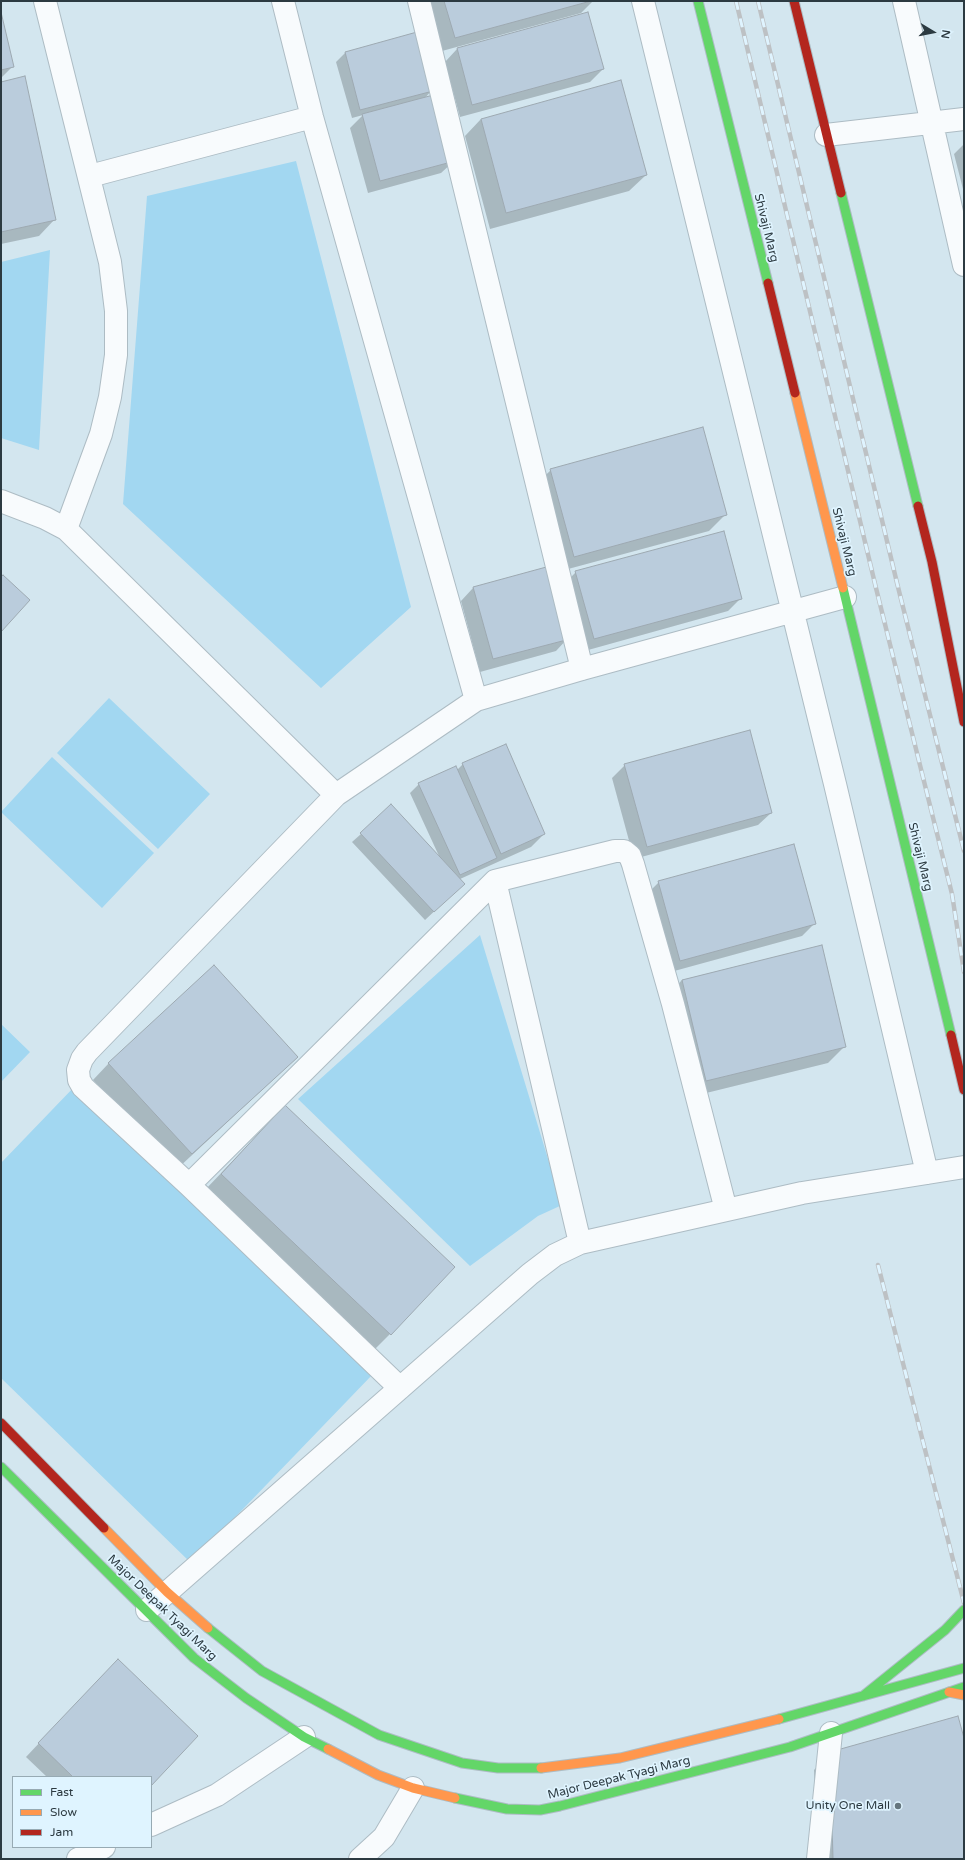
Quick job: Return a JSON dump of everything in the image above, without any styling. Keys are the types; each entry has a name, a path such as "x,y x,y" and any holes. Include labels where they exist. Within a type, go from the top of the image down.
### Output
{"street":[{"path":"45,1 90,176 110,262 116,311 116,355 110,397 101,434 66,529"},
{"path":"283,1 312,117 476,700"},
{"path":"419,1 582,668"},
{"path":"643,1 793,612 927,1172"},
{"name":"Shivaji Marg","path":"698,1 845,597 964,1090"},
{"path":"794,1 932,562 961,695 964,722"},
{"path":"904,1 964,265"},
{"path":"90,176 312,117"},
{"path":"826,135 964,119"},
{"path":"1,501 45,518 66,529 336,795"},
{"path":"400,1388 189,1185 82,1087 79,1080 78,1070 82,1059 98,1040 336,795 476,700 582,668 845,597"},
{"path":"189,1185 495,881 615,851 624,851 630,856 672,1004 726,1210"},
{"path":"495,881 580,1243"},
{"path":"147,1610 530,1274 555,1255 580,1243 802,1193 964,1167"},
{"name":"Major Deepak Tyagi Marg","path":"1,1423 167,1592 226,1644 262,1670 342,1716 405,1745 462,1763 491,1767 533,1769 620,1758 759,1725 964,1668"},
{"name":"Major Deepak Tyagi Marg","path":"1,1467 205,1667 246,1698 304,1737 378,1774 413,1788 472,1803 507,1809 540,1810 790,1747 964,1687"},
{"path":"863,1696 945,1630 964,1610"},
{"path":"949,1692 964,1695"},
{"path":"818,1859 831,1734"},
{"path":"152,1825 217,1795 304,1737"},
{"path":"360,1859 384,1837 413,1788"},
{"path":"78,1859 102,1848"}],"shaded area":[{"path":"296,161 411,607 321,688 123,504 147,196"},
{"path":"50,250 39,450 1,438 1,262"},
{"path":"109,698 210,794 158,849 57,753"},
{"path":"52,757 154,853 102,908 1,812"},
{"path":"480,935 562,1205 538,1216 470,1266 298,1099"},
{"path":"1,1024 30,1052 1,1082"},
{"path":"76,1085 373,1374 191,1563 1,1378 1,1163"}],"building":[{"path":"444,1 591,1 455,38"},
{"path":"1,12 14,67 1,70"},
{"path":"588,12 604,69 472,105 457,48"},
{"path":"417,32 433,91 360,110 345,52"},
{"path":"25,76 56,220 1,232 1,82"},
{"path":"621,80 647,175 506,213 481,119"},
{"path":"437,94 455,161 380,181 362,114"},
{"path":"703,427 727,515 574,557 550,469"},
{"path":"724,531 742,599 594,639 575,571"},
{"path":"550,566 570,639 493,659 473,587"},
{"path":"3,575 30,600 1,632 1,577"},
{"path":"750,730 772,813 647,847 624,764"},
{"path":"506,744 545,834 501,854 462,763"},
{"path":"456,766 497,858 460,875 418,783"},
{"path":"391,804 465,884 434,912 360,833"},
{"path":"794,844 816,924 680,961 658,881"},
{"path":"822,945 846,1047 706,1081 682,980"},
{"path":"214,965 298,1057 192,1154 108,1063"},
{"path":"285,1105 455,1267 391,1335 221,1174"},
{"path":"118,1659 198,1736 152,1785 152,1776 72,1776 38,1743"},
{"name":"Unity One Mall","path":"958,1716 964,1738 964,1859 833,1859 830,1752"}],"railway":[{"path":"736,1 876,588 952,894 964,972"},
{"path":"758,1 897,583 964,851"},
{"path":"878,1265 964,1603"}],"traffic: fast":[{"path":"698,1 768,283"},
{"path":"841,193 918,506"},
{"path":"843,588 951,1035"},
{"path":"1,1467 194,1658 246,1698 304,1737 328,1749"},
{"path":"863,1696 945,1630 964,1610"},
{"path":"208,1628 262,1671 379,1735 462,1763 498,1768 541,1768"},
{"path":"779,1719 964,1668"},
{"path":"455,1798 507,1809 540,1810 560,1806 790,1747 964,1687"}],"traffic: slow":[{"path":"795,393 843,588"},
{"path":"104,1528 167,1592 208,1628"},
{"path":"949,1692 964,1695"},
{"path":"541,1768 620,1758 779,1719"},
{"path":"328,1749 378,1775 413,1788 455,1798"}],"traffic: jam":[{"path":"794,1 841,193"},
{"path":"768,283 795,393"},
{"path":"918,506 932,562 964,722"},
{"path":"951,1035 964,1090"},
{"path":"1,1423 104,1528"}],"place":[{"name":"Unity One Mall","path":"898,1806"}]}
